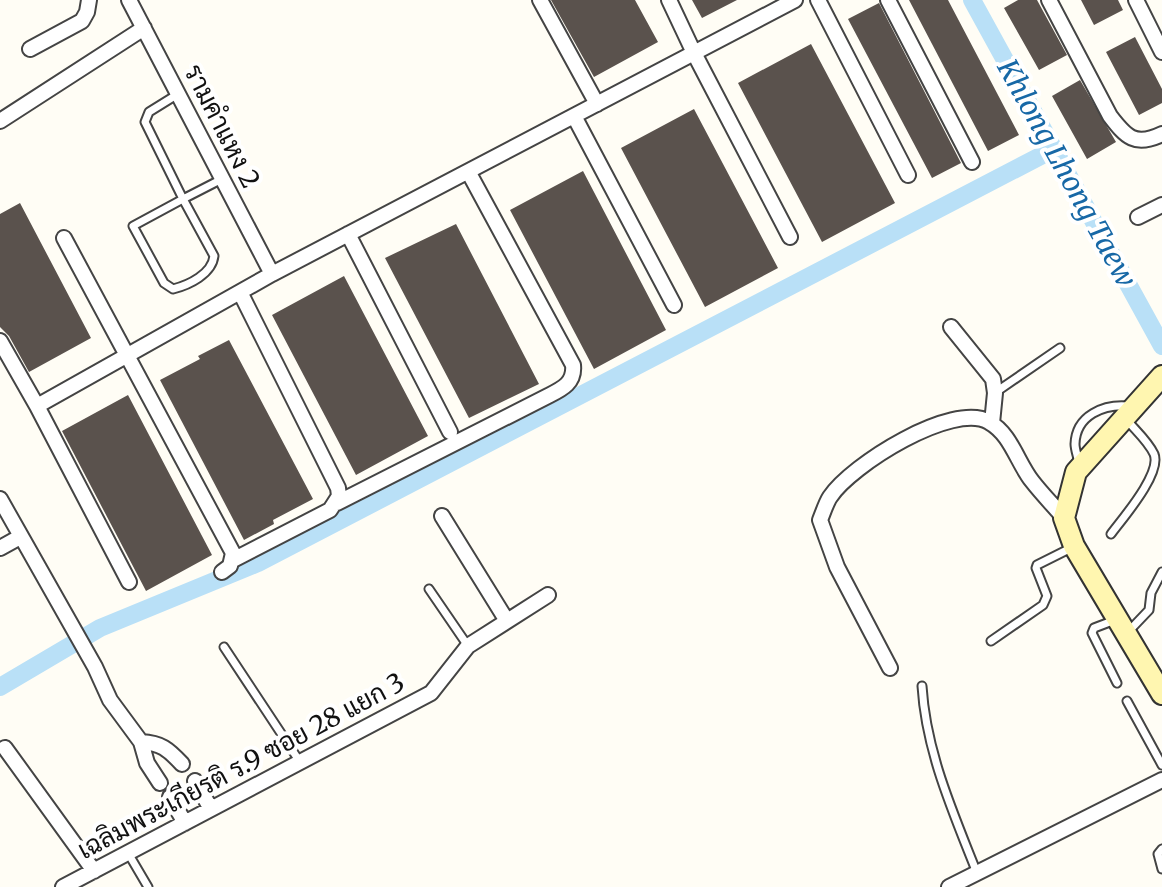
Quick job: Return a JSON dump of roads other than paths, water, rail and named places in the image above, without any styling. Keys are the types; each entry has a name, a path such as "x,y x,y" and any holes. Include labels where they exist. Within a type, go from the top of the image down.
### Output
{"main road":[{"path":"1161,377 1079,468 1069,532 1122,626 1156,669 1162,694"}],"street":[{"path":"30,49 82,21 89,0"},
{"path":"540,0 597,104"},
{"path":"669,0 790,237"},
{"path":"37,406 272,274 795,0"},
{"path":"818,0 908,175"},
{"path":"888,0 972,162"},
{"path":"1049,0 1110,116 1123,132 1136,140 1149,141 1162,134"},
{"path":"1136,0 1162,52"},
{"name":"รามคำแหง 2","path":"132,1 272,274"},
{"path":"0,121 144,28"},
{"path":"574,116 674,305"},
{"path":"222,572 233,560 330,510 337,503 565,387 571,380 573,365 469,173"},
{"path":"1138,217 1162,205"},
{"path":"348,234 450,432"},
{"path":"64,238 233,553 233,560"},
{"path":"240,292 338,488 337,503"},
{"path":"951,327 993,379 992,423"},
{"path":"0,341 129,582"},
{"path":"890,668 837,567 820,520 830,497 871,460 928,427 965,416 980,417 1002,432 1030,479 1069,532"},
{"path":"0,499 95,667 110,700 141,742 147,763 160,783"},
{"path":"442,516 507,621"},
{"path":"0,548 20,537"},
{"name":"เฉลิมพระเกียรติ ร.9 ซอย 28 แยก 3","path":"63,887 431,693 468,646 548,595"},
{"path":"141,742 157,743 167,748 182,764"},
{"path":"5,748 94,871"},
{"path":"949,887 1162,780"},
{"path":"195,781 211,809"},
{"path":"170,797 185,823"}],"lane":[{"path":"178,94 149,112 145,122 183,199 214,256 214,260 208,272 173,289 164,283 133,226 183,199 222,179"},
{"path":"995,393 1060,348"},
{"path":"1111,534 1150,481 1156,466 1156,455 1130,412"},
{"path":"991,641 1043,605 1047,599 1037,565 1069,532"},
{"path":"1117,683 1092,630 1122,626 1149,610 1151,593 1162,572"},
{"path":"429,589 468,646"},
{"path":"224,647 300,762"},
{"path":"922,686 939,777 977,873"},
{"path":"1127,701 1162,765"},
{"path":"1162,849 1158,854 1162,869"},
{"path":"128,853 148,887"}],"waterway":[{"name":"Khlong Lhong Taew","path":"972,0 1162,346"},
{"path":"0,687 100,628 258,563 1054,149"}]}
